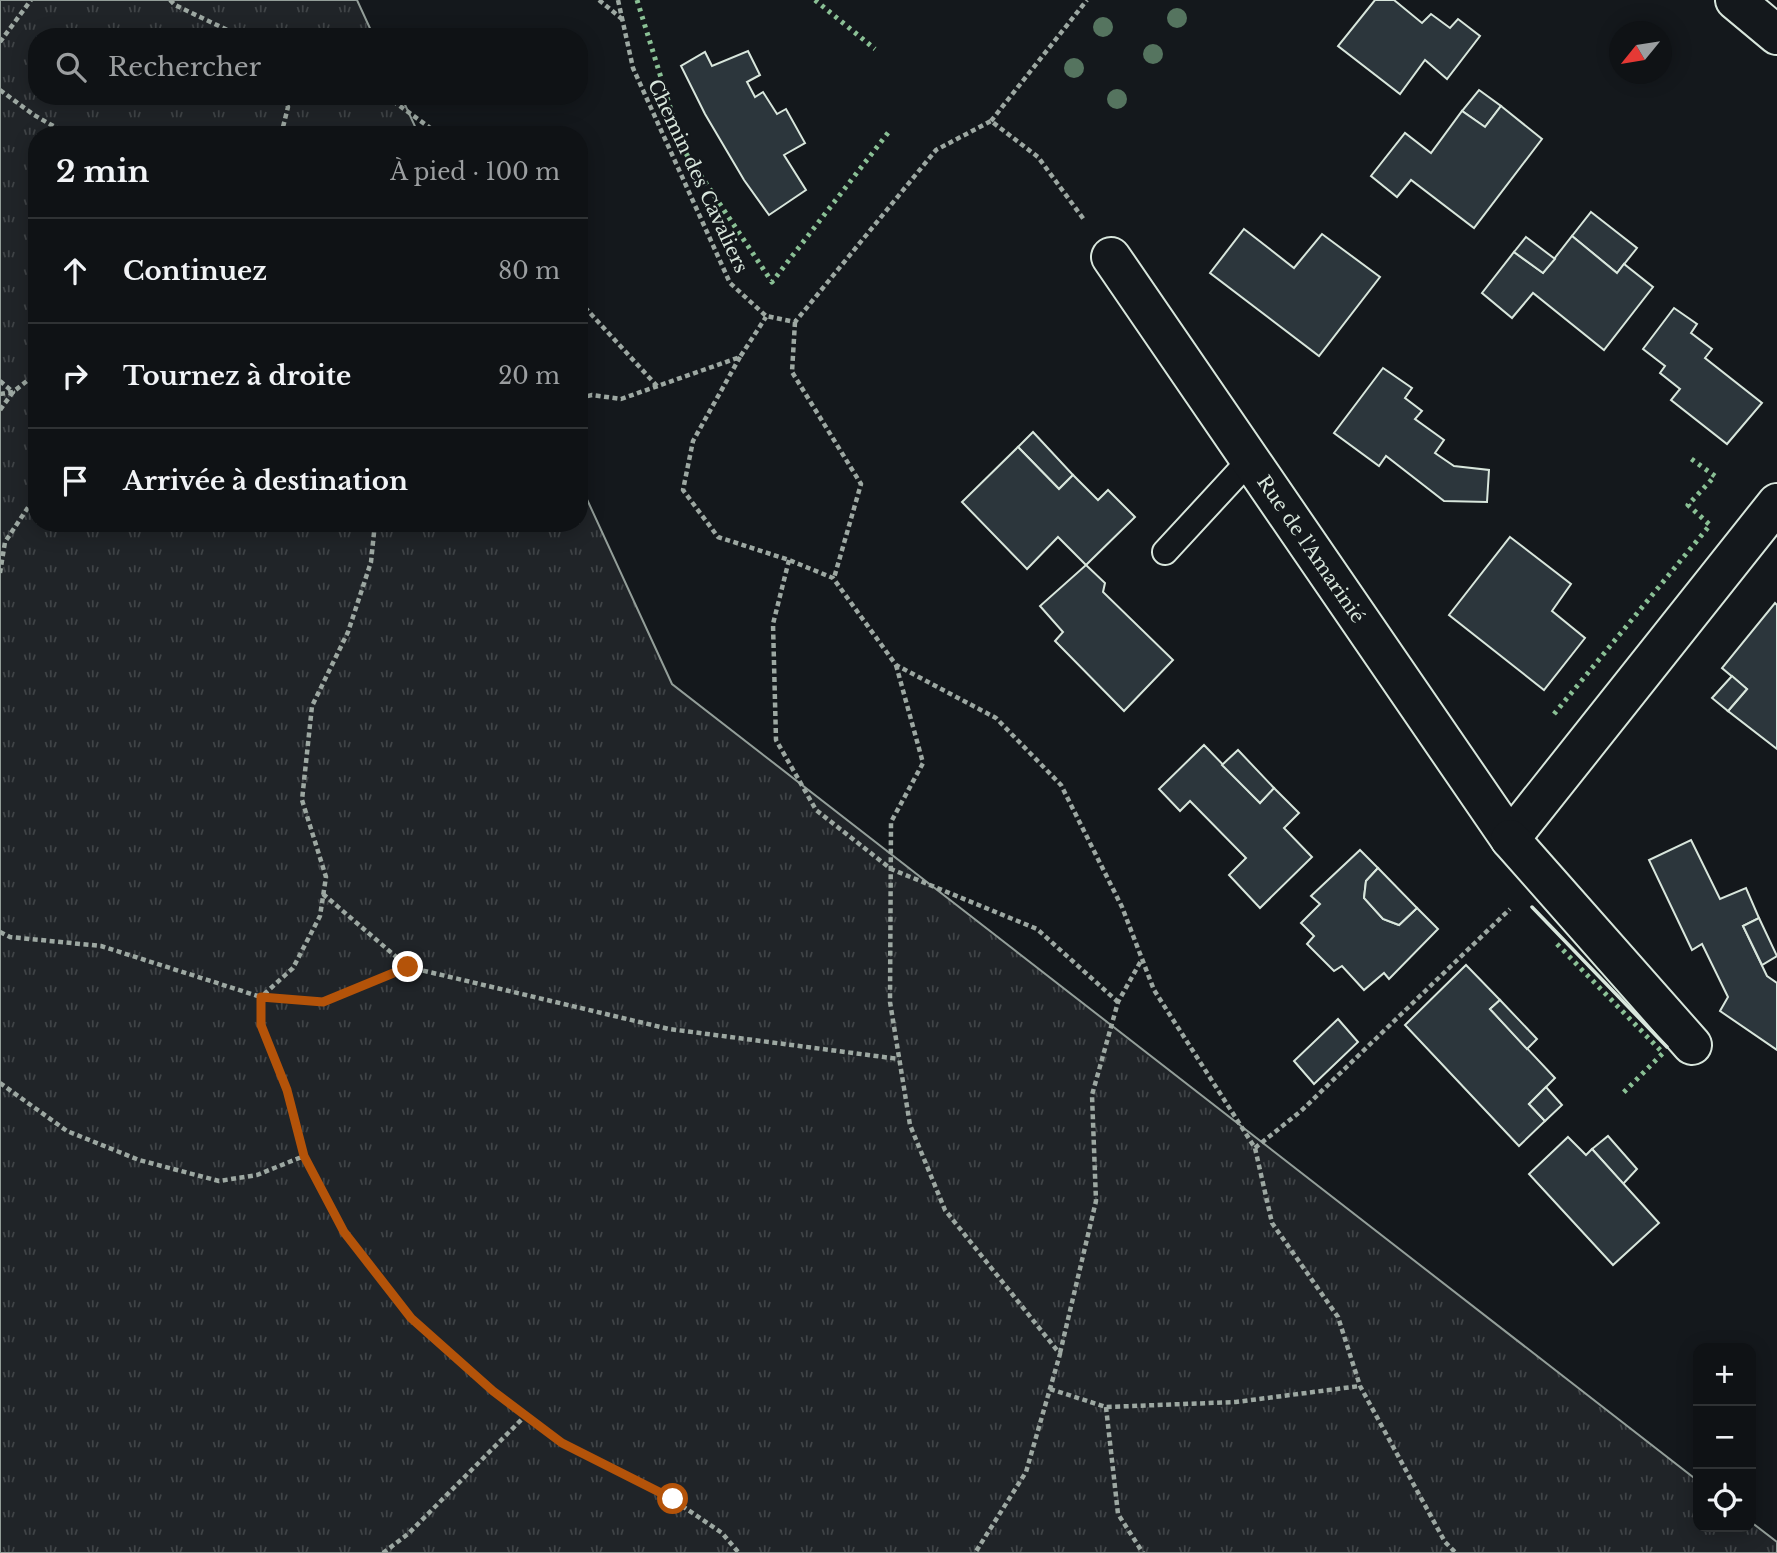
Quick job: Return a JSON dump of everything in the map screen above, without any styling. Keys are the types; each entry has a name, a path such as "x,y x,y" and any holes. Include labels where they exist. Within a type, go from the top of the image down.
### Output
{"street":[{"path":"1735,0 1777,35"},
{"name":"Rue de l'Amarinié","path":"1111,257 1510,839 1692,1045"},
{"path":"1510,839 1777,503"}],"lane":[{"path":"1165,552 1250,460"}],"path":[{"path":"0,42 32,0"},
{"path":"170,0 223,28"},
{"path":"599,0 622,19"},
{"name":"Chemin des Cavaliers","path":"618,0 633,68 730,283 766,316"},
{"path":"834,578 861,484 792,372 795,322 936,150 991,121 1087,0"},
{"path":"0,90 34,116 52,126"},
{"path":"283,126 287,105"},
{"path":"398,105 428,126"},
{"path":"991,121 1038,157 1111,257"},
{"path":"588,311 657,386"},
{"path":"795,322 766,316 693,441 683,490 718,537 834,578 896,664 923,763 891,822 890,1002 910,1125 945,1210 1060,1354"},
{"path":"588,396 621,399 740,357"},
{"path":"0,410 13,392 28,380"},
{"path":"0,381 13,392"},
{"path":"0,394 13,392"},
{"path":"0,573 5,542 28,508"},
{"path":"374,532 371,562 348,632 312,706 302,800 326,877 320,916 293,968 261,997 261,1025 287,1090 304,1156 344,1232 411,1318 493,1391 562,1443 673,1499 722,1533 739,1553"},
{"path":"789,560 773,624 776,740 816,810 891,869 1037,929 1118,1002"},
{"path":"896,664 996,718 1062,785 1122,906 1154,990 1255,1148 1272,1223 1338,1317 1360,1386 1445,1542 1455,1553"},
{"path":"1255,1148 1301,1111 1543,877"},
{"path":"323,894 408,967 669,1029 899,1059"},
{"path":"0,932 10,937 101,946 261,997 323,1002 408,967"},
{"path":"975,1553 1026,1472 1050,1390 1096,1200 1092,1095 1118,1002 1142,959"},
{"path":"0,1083 67,1131 139,1160 219,1181 257,1175 304,1156"},
{"path":"1050,1390 1107,1407 1236,1402 1360,1386"},
{"path":"1107,1407 1118,1514 1143,1553"},
{"path":"383,1553 408,1534 526,1415"}],"green space":[{"path":"0,0 357,0 370,28 28,28 28,105 405,105 415,126 28,126 28,532 588,532 588,502 672,684 1693,1477 1693,1532 1756,1532 1756,1526 1777,1542 1777,1553 0,1553"}],"building":[{"path":"1375,0 1394,0 1422,23 1431,14 1450,28 1458,19 1480,36 1447,79 1425,60 1400,94 1338,46"},
{"path":"748,51 760,75 747,82 755,97 763,92 777,114 786,109 805,143 784,155 806,190 769,215 744,180 705,114 681,66 705,52 712,66"},
{"path":"1479,90 1501,106 1485,127 1462,111"},
{"path":"1501,106 1542,139 1474,228 1411,180 1397,197 1371,176 1405,133 1431,153 1462,111 1485,127"},
{"path":"1591,212 1637,248 1617,273 1572,236"},
{"path":"1244,229 1294,268 1322,234 1380,277 1319,356 1210,273"},
{"path":"1572,236 1617,273 1624,264 1653,287 1604,350 1533,293 1512,318 1482,293 1514,252 1543,273"},
{"path":"1526,237 1555,259 1543,273 1514,252"},
{"path":"1674,308 1697,324 1691,333 1712,349 1705,358 1762,403 1727,444 1671,400 1680,389 1660,373 1665,366 1643,349"},
{"path":"1383,368 1412,388 1405,398 1422,411 1415,419 1444,440 1435,453 1454,466 1489,470 1487,502 1444,501 1386,456 1379,466 1334,433"},
{"path":"1033,432 1073,475 1059,489 1018,447"},
{"path":"1018,447 1059,489 1073,475 1098,500 1108,490 1135,517 1086,565 1058,537 1027,569 962,502"},
{"path":"1510,537 1571,584 1552,611 1585,638 1544,690 1449,615"},
{"path":"1086,565 1105,583 1103,592 1173,660 1124,711 1055,641 1063,632 1040,606"},
{"path":"1775,603 1777,749 1728,711 1747,689 1722,668"},
{"path":"1732,676 1747,689 1728,711 1712,698"},
{"path":"1204,745 1260,803 1274,788 1299,813 1284,828 1312,857 1260,908 1229,875 1246,858 1190,801 1180,811 1159,789"},
{"path":"1238,750 1274,788 1260,803 1222,765"},
{"path":"1691,840 1720,899 1746,888 1759,918 1743,926 1767,976 1777,983 1777,1050 1720,1011 1728,997 1702,944 1692,950 1649,860"},
{"path":"1360,850 1378,868 1366,881 1364,898 1383,919 1399,925 1417,908 1438,929 1389,979 1384,973 1364,990 1342,966 1334,971 1307,944 1314,936 1301,923 1320,904 1311,896"},
{"path":"1378,868 1417,908 1399,925 1383,919 1364,898 1366,881"},
{"path":"1759,918 1777,956 1762,965 1743,926"},
{"path":"1466,965 1500,1000 1490,1009 1555,1078 1529,1104 1545,1121 1519,1146 1405,1025"},
{"path":"1500,1000 1537,1039 1527,1049 1490,1009"},
{"path":"1338,1019 1358,1042 1314,1084 1294,1061"},
{"path":"1546,1087 1562,1105 1545,1121 1529,1104"},
{"path":"1608,1136 1637,1169 1623,1184 1592,1149"},
{"path":"1568,1137 1586,1155 1592,1149 1659,1223 1613,1265 1529,1174"}],"hedge":[{"path":"637,0 683,149 772,282 891,129"},
{"path":"815,0 875,49"},
{"path":"1554,714 1710,525 1688,505 1715,476 1690,458"},
{"path":"1557,944 1663,1053 1623,1093"}],"wall":[{"path":"1532,907 1667,1047"}],"route":[{"path":"408,967 323,1002 261,997 261,1025 287,1090 304,1156 344,1232 411,1318 493,1391 562,1443 673,1499"}]}
